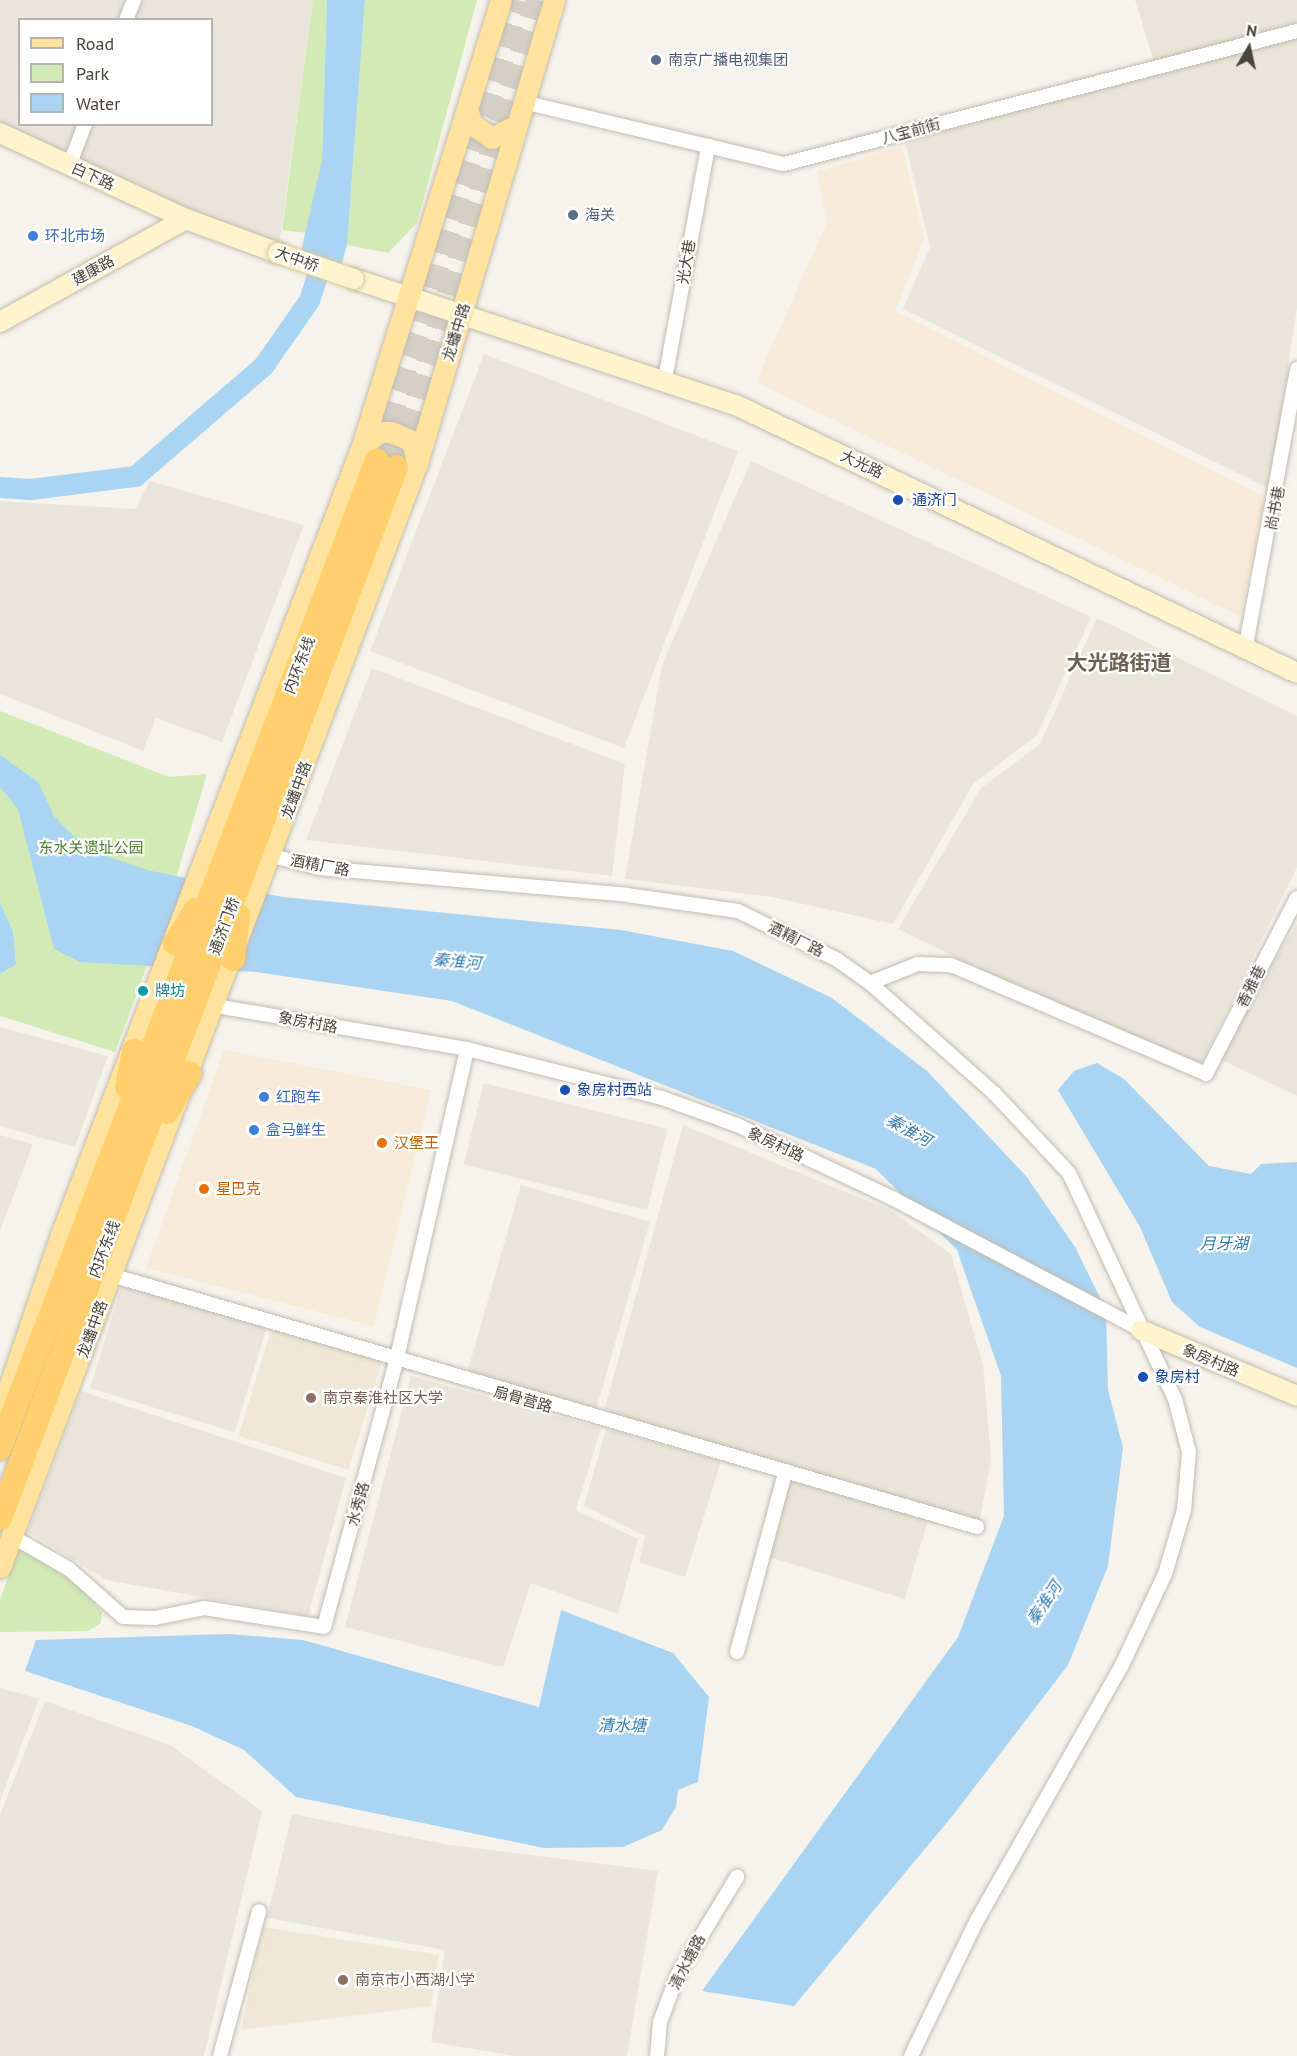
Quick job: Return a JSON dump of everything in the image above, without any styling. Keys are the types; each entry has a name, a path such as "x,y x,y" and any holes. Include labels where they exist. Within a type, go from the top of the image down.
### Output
{"highway":[{"name":"内环东线","path":"233,873 388,459"},
{"path":"175,943 233,873"},
{"path":"233,873 233,959"},
{"name":"通济门桥","path":"194,977 233,873"},
{"name":"内环东线","path":"0,1518 53,1380 124,1160 194,977"},
{"path":"124,1160 134,1052"},
{"path":"124,1160 190,1073"},
{"name":"内环东线","path":"0,1448 31,1365 124,1160"}],"main road":[{"name":"龙蟠中路","path":"233,873 272,856 388,459 409,299 501,0"},
{"name":"龙蟠中路","path":"388,459 462,315 554,0"},
{"path":"467,110 472,124 491,138 516,125"},
{"name":"龙蟠中路","path":"0,1567 15,1538 111,1275 216,1006 194,977 175,943"},
{"name":"龙蟠中路","path":"0,1414 61,1235 134,1052 194,977 233,959"}],"street":[{"path":"127,18 134,0"},
{"name":"八宝前街","path":"523,102 784,164 1297,31"},
{"path":"69,166 84,126"},
{"name":"白下路","path":"0,133 186,219"},
{"name":"光大巷","path":"665,379 708,146"},
{"name":"大中桥","path":"186,219 409,299"},
{"name":"建康路","path":"0,322 186,219"},
{"name":"大光路","path":"409,299 665,379 738,406 1246,645 1297,673"},
{"name":"尚书巷","path":"1246,645 1294,410 1297,369"},
{"name":"酒精厂路","path":"272,856 320,868 627,895 738,911 836,958 870,983 995,1094 1069,1173 1175,1400 1189,1452 1184,1510 1165,1574 1122,1665 977,1920 911,2056"},
{"name":"香雅巷","path":"870,983 918,964 951,965 1206,1074 1297,898"},
{"name":"象房村路","path":"216,1006 467,1049 705,1113 894,1200 1141,1330 1297,1396"},
{"name":"水秀路","path":"15,1538 69,1569 123,1617 154,1618 204,1608 324,1627 396,1362 467,1049"},
{"name":"扇骨营路","path":"111,1275 284,1322 396,1362 977,1527"},
{"path":"737,1652 785,1473"},
{"name":"清水塘路","path":"657,2056 660,2022 678,1974 737,1877"},
{"path":"220,2056 259,1911"}],"shaded area":[{"path":"0,0 313,0 278,253 186,219 140,184 69,166 0,133"},
{"path":"1135,0 1297,0 1297,22 1154,62"},
{"path":"1297,37 1297,307 1270,489 903,309 930,247 905,141"},
{"path":"902,146 924,239 895,311 1265,496 1241,617 756,382 827,222 817,172"},
{"path":"484,354 738,451 624,748 370,651"},
{"path":"751,461 1091,617 1037,735 973,784 893,924 772,897 625,879 662,665"},
{"path":"150,481 304,525 222,742 156,718 143,751 0,694 0,501 135,509"},
{"path":"1097,618 1297,716 1297,867 1196,1075 898,929 981,788 1040,744"},
{"path":"372,668 625,764 612,876 306,840"},
{"path":"1297,924 1297,1096 1214,1056"},
{"path":"0,1027 108,1056 75,1147 0,1126"},
{"path":"224,1050 431,1090 374,1326 146,1268"},
{"path":"484,1083 667,1129 647,1210 464,1165"},
{"path":"683,1125 890,1210 951,1254 983,1365 991,1459 980,1520 932,1506 905,1599 769,1557 794,1466 604,1411"},
{"path":"0,1135 33,1144 0,1231"},
{"path":"521,1185 650,1222 596,1408 468,1371"},
{"path":"123,1281 267,1325 235,1432 90,1388"},
{"name":"南京秦淮社区大学","path":"272,1327 382,1361 349,1470 239,1436"},
{"path":"411,1376 601,1428 576,1510 638,1539 618,1614 531,1583 503,1667 345,1627"},
{"path":"81,1391 346,1478 308,1616 106,1580 28,1532"},
{"path":"606,1429 721,1461 685,1577 639,1562 645,1536 584,1506"},
{"path":"0,1688 39,1699 0,1801"},
{"path":"45,1701 170,1745 262,1811 204,2056 0,2056 0,1815"},
{"path":"292,1814 450,1845 658,1871 627,2056 516,2056 431,2042 445,1950 267,1918"},
{"name":"南京市小西湖小学","path":"263,1927 439,1955 431,2006 241,2030"}],"green space":[{"path":"313,0 327,0 322,161 307,233 282,230"},
{"path":"365,0 477,0 417,223 388,253 347,245"},
{"name":"东水关遗址公园","path":"0,711 169,777 207,774 163,922 115,1052 0,1016 0,974 16,963 13,931 0,903"},
{"path":"19,1547 80,1586 102,1612 101,1623 88,1631 0,1632 0,1600"}],"water":[{"path":"327,0 365,0 347,245 339,274 299,260 322,160"},
{"name":"秦淮河","path":"0,755 38,782 54,816 87,850 151,871 283,897 621,930 733,951 832,998 927,1071 1026,1176 1075,1247 1106,1310 1108,1390 1123,1448 1108,1566 1068,1665 954,1814 794,2006 702,1991 958,1637 1004,1516 1001,1376 957,1250 876,1169 452,1001 256,972 80,962 54,949 18,809 0,787"},
{"path":"0,903 13,931 16,964 0,974"},
{"name":"月牙湖","path":"1097,1063 1124,1079 1209,1166 1251,1174 1261,1164 1297,1162 1297,1368 1200,1327 1172,1302 1140,1227 1058,1090 1074,1071"},
{"name":"清水塘","path":"561,1610 673,1653 709,1697 698,1782 678,1790 676,1807 662,1830 623,1847 544,1848 296,1797 244,1750 192,1726 25,1671 36,1640 228,1634 303,1640 539,1707"}],"waterway":[{"path":"0,487 30,489 135,476 263,366 309,300 325,251"}],"tunnel":[{"path":"377,460 519,0"},
{"path":"396,467 538,0"}],"place":[{"name":"南京广播电视集团","path":"656,60"},
{"name":"海关","path":"573,215"},
{"name":"环北市场","path":"33,236"},
{"name":"通济门","path":"898,500"},
{"name":"牌坊","path":"143,991"},
{"name":"象房村西站","path":"565,1090"},
{"name":"红跑车","path":"264,1097"},
{"name":"盒马鲜生","path":"254,1130"},
{"name":"汉堡王","path":"382,1143"},
{"name":"星巴克","path":"204,1189"},
{"name":"象房村","path":"1143,1377"},
{"name":"南京秦淮社区大学","path":"311,1398"},
{"name":"南京市小西湖小学","path":"343,1980"}],"district":[{"name":"大光路街道","path":"1119,663"}]}
